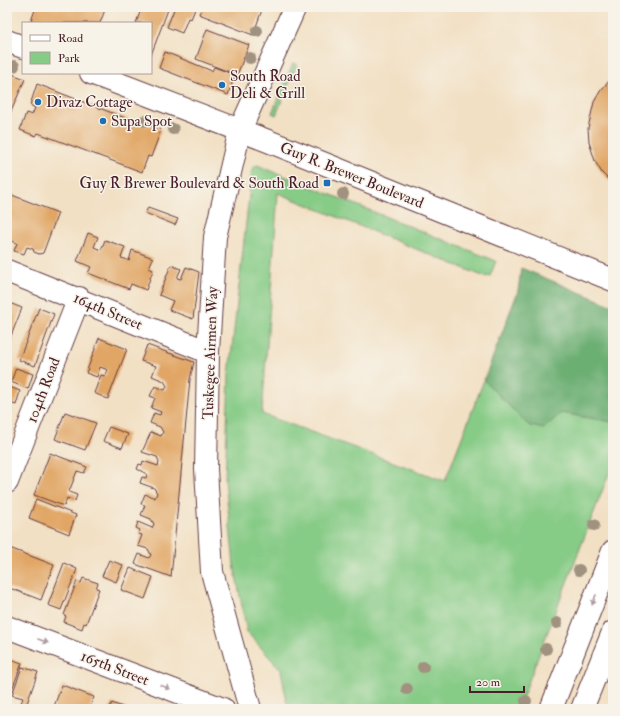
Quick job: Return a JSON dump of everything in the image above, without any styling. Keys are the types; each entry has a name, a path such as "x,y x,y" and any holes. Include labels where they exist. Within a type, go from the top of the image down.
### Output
{"street":[{"name":"Tuskegee Airmen Way","path":"250,709 212,572 206,469 208,352 215,237 240,130 295,7"},
{"path":"7,41 22,47"},
{"name":"Guy R. Brewer Boulevard","path":"94,74 240,130 613,280"},
{"name":"164th Street","path":"7,271 79,298 208,352"},
{"name":"104th Road","path":"7,482 79,298"},
{"path":"551,709 613,551"},
{"name":"165th Street","path":"7,627 223,709"},
{"path":"582,709 613,632"}],"green space":[{"path":"293,63 297,64 276,115 272,113"},
{"path":"257,165 496,261 490,276 485,277 278,193 262,414 445,481 484,380 528,425 543,429 561,413 613,422 613,463 518,709 288,709 281,670 247,632 234,565 225,480 229,375 252,169"},
{"path":"521,268 613,306 613,422 561,413 543,429 528,425 484,380 518,291"}],"building":[{"path":"36,7 106,7 100,22 31,21"},
{"path":"142,7 169,7 152,52 152,22 136,22"},
{"path":"175,7 196,7 191,19 188,18 182,33 167,27"},
{"path":"202,7 263,7 253,35 199,14"},
{"path":"207,29 249,45 237,75 196,59"},
{"path":"165,52 212,71 214,67 235,75 228,95 159,68"},
{"path":"7,72 25,79 7,121"},
{"path":"613,77 613,184 602,173 595,161 589,142 588,128 594,102 601,90"},
{"path":"37,84 146,126 147,124 161,130 151,157 148,156 142,172 38,133 36,136 20,130 26,113 32,115 35,108 30,105"},
{"path":"7,193 58,213 43,253 39,254 34,252 33,249 27,247 24,254 14,251 17,243 7,239"},
{"path":"148,208 178,219 175,225 145,213"},
{"path":"88,233 98,237 94,247 101,250 105,240 125,247 121,258 129,261 132,250 153,258 149,268 153,270 146,290 131,284 129,289 88,273 91,267 77,261"},
{"path":"171,265 181,269 177,278 181,279 186,267 199,272 193,319 169,310 173,301 159,295"},
{"path":"7,302 22,308 7,346"},
{"path":"39,308 54,314 35,366 19,360"},
{"path":"99,338 127,349 108,399 94,393 101,375 105,376 108,370 100,367 97,377 86,373"},
{"path":"147,345 194,362 190,379 171,577 135,564 139,554 149,558 151,555 148,549 138,546 142,535 138,534 140,530 136,528 138,522 152,528 154,524 151,519 141,515 145,505 141,504 145,494 155,498 157,493 154,488 140,483 142,477 146,478 147,474 137,469 139,464 142,465 143,461 158,466 159,462 157,457 142,452 151,432 161,436 163,432 160,427 150,423 154,413 160,415 161,412 151,408 155,398 150,396 155,386 165,390 167,386 164,381 152,376 156,366 141,361"},
{"path":"16,368 33,374 28,389 11,382"},
{"path":"7,386 20,391 16,405 7,402"},
{"path":"7,408 12,410 7,424"},
{"path":"65,412 96,423 85,450 55,439"},
{"path":"109,427 128,434 122,448 103,441"},
{"path":"50,453 87,467 84,473 77,471 69,492 77,495 75,501 67,498 64,506 34,495"},
{"path":"36,499 76,515 69,534 29,518"},
{"path":"7,547 54,565 41,600 7,587"},
{"path":"109,560 123,565 116,582 102,576"},
{"path":"64,563 77,569 61,610 48,605"},
{"path":"130,568 153,577 145,599 121,590"},
{"path":"83,578 98,583 96,588 99,589 86,624 84,623 82,629 64,622 66,616 64,615 77,581 81,583"},
{"path":"8,658 22,663 9,697 7,696"},
{"path":"22,667 38,672 25,709 19,708 23,698 12,695"},
{"path":"62,685 94,697 89,709 53,709"},
{"path":"112,703 128,709 109,709"}],"place":[{"name":"South Road Deli & Grill","path":"222,85"},
{"name":"Divaz Cottage","path":"38,102"},
{"name":"Supa Spot","path":"103,121"},
{"name":"Guy R Brewer Boulevard & South Road","path":"327,183"}]}
